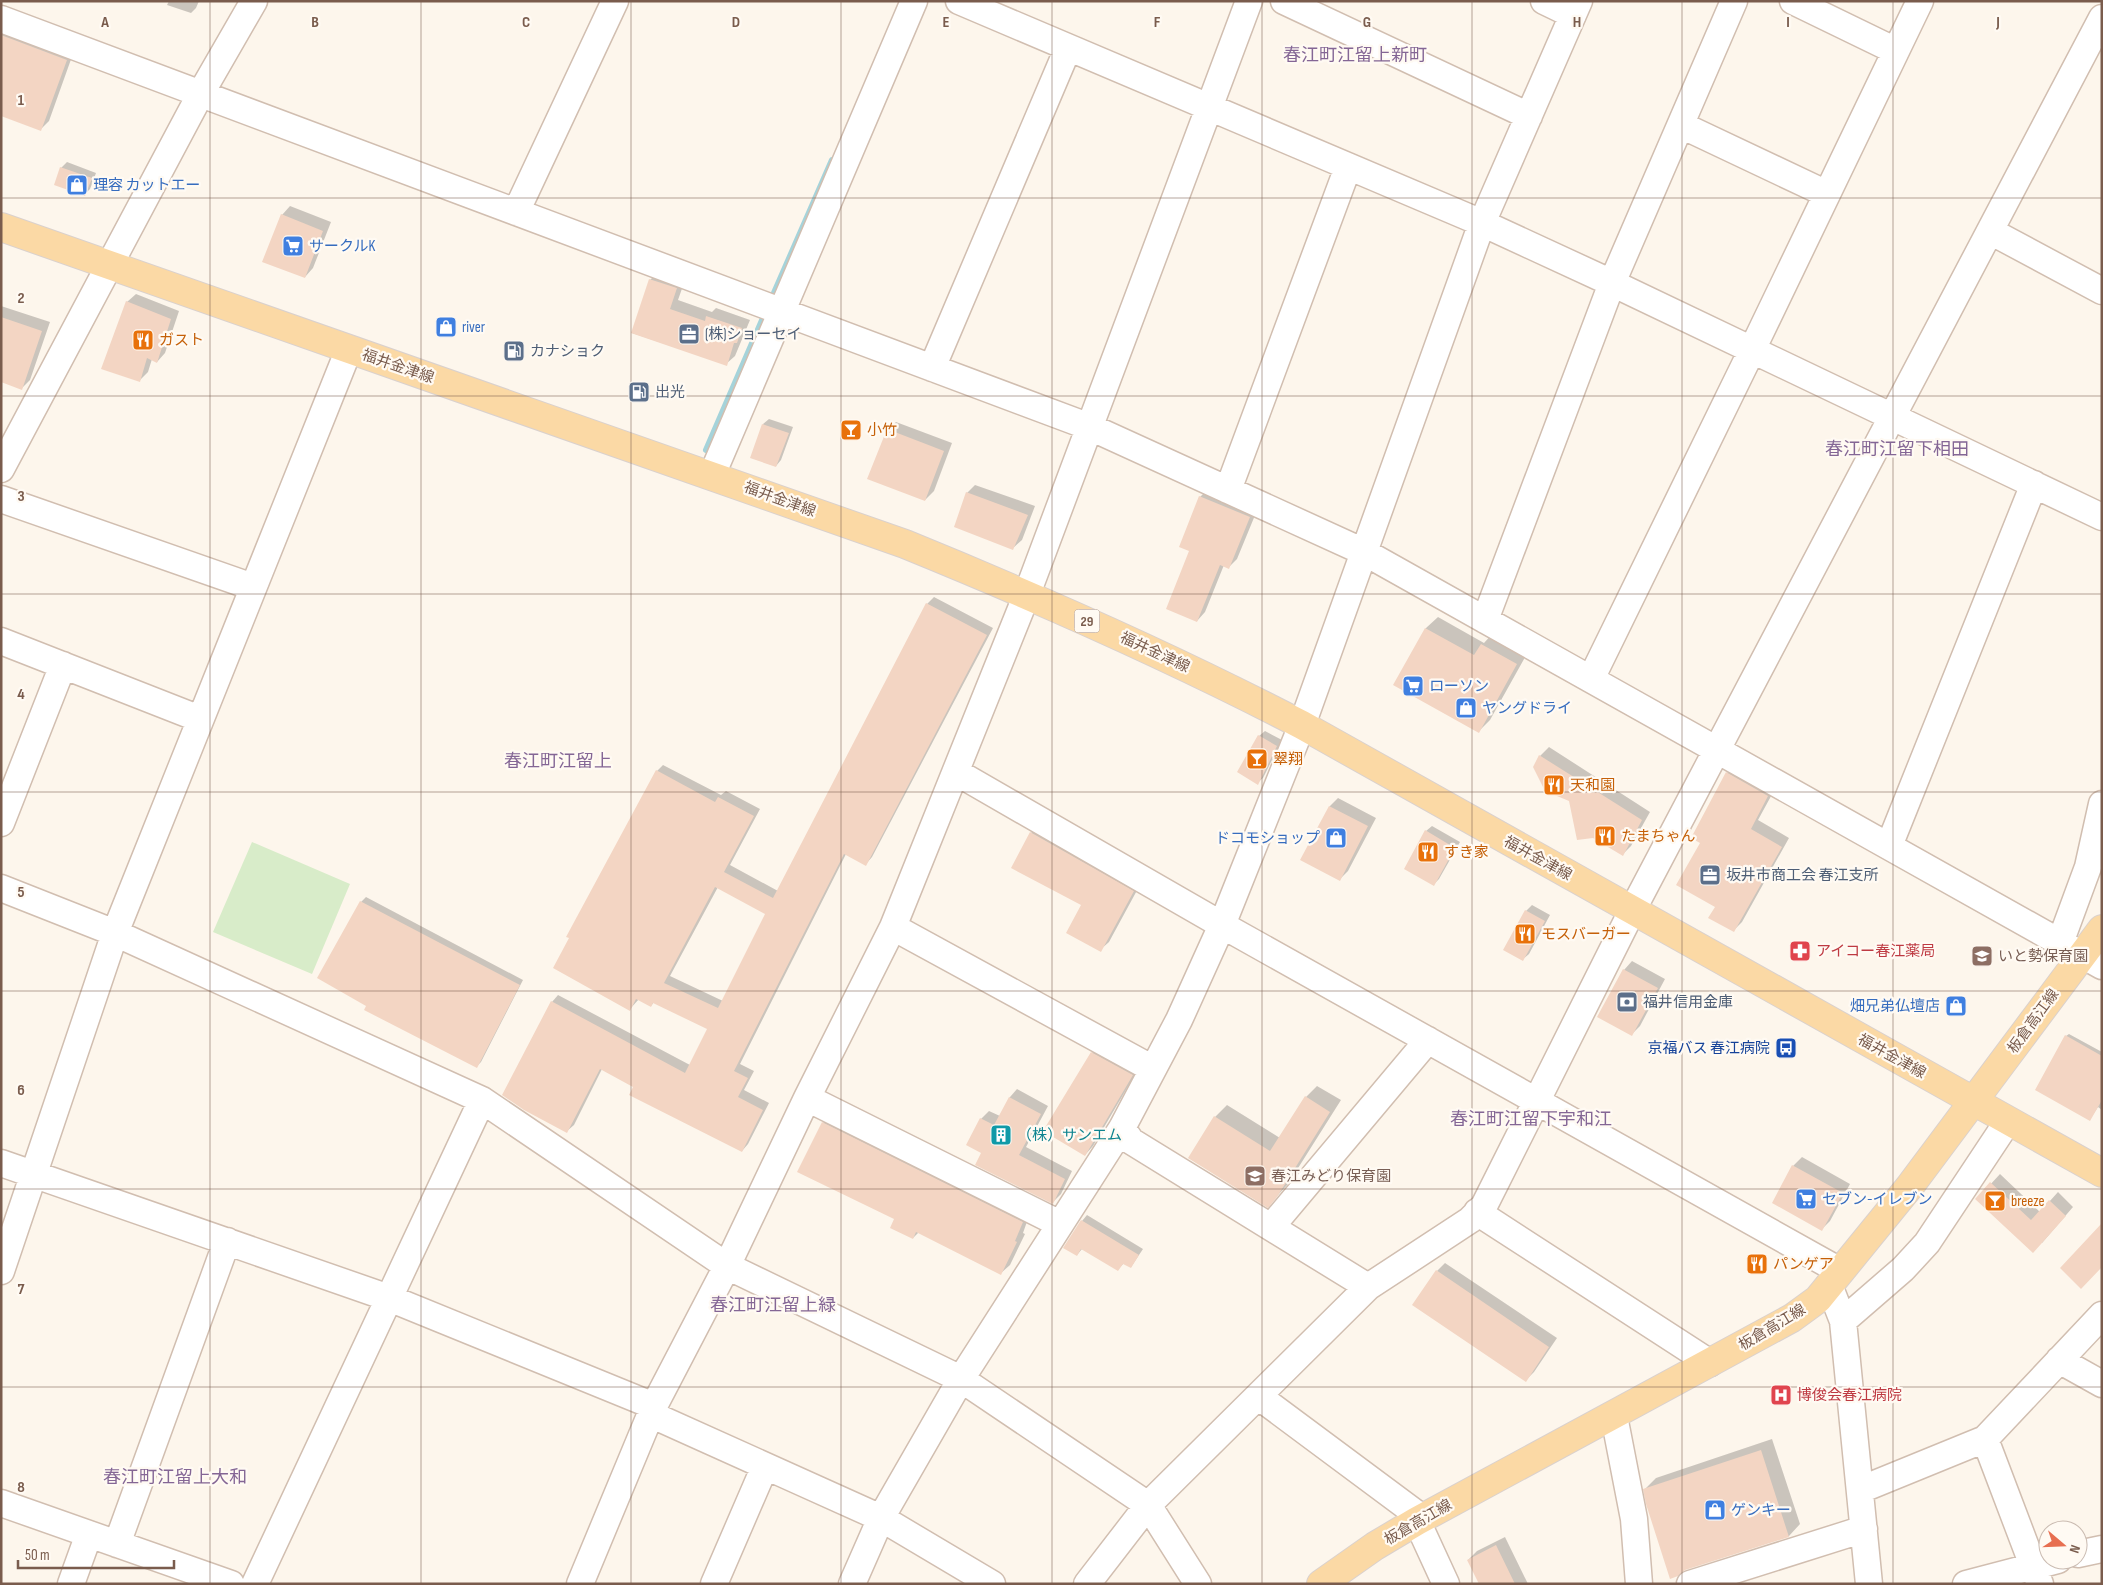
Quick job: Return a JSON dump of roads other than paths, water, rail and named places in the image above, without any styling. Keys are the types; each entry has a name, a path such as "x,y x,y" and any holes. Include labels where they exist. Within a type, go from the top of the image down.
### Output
{"main road":[{"name":"福井金津線","path":"1,227 712,475 905,544 1028,594 1186,667 1302,725 2102,1173"},
{"name":"板倉高江線","path":"1320,1584 1375,1546 1419,1520 1792,1318 1818,1298 1910,1186 2102,929"}],"street":[{"path":"1,469 109,264 201,94 254,1"},
{"path":"516,212 615,1"},
{"path":"712,475 780,311 914,1"},
{"path":"959,1 1482,223 2102,517"},
{"path":"580,1584 652,1410 727,1266 806,1098 893,927 1028,594 1249,1"},
{"path":"1284,1 1529,116"},
{"path":"852,1584 882,1518 961,1379 1122,1128 1179,1020 1222,926 1302,725 1482,223 1576,8 1544,1"},
{"path":"1485,620 1612,283 1734,1"},
{"path":"1792,1 1896,51"},
{"path":"1591,679 1920,1"},
{"path":"2100,1 2102,6"},
{"path":"1087,1584 1148,1505 1368,1287 1470,1220 1484,1206 1632,911 2102,18"},
{"path":"1,19 1090,427 1364,552 2081,955 2088,867 2102,804"},
{"path":"932,368 1068,48"},
{"path":"1681,125 1828,194"},
{"path":"1228,490 1348,167"},
{"path":"1990,231 2102,291"},
{"path":"1,1271 115,933 350,349"},
{"path":"1890,846 2034,484"},
{"path":"1,499 253,587"},
{"path":"1,640 200,719"},
{"path":"1,823 62,665"},
{"path":"956,772 1222,926 1537,1101 1835,1278 1843,1321 1869,1584"},
{"path":"1,888 115,933 482,1100 727,1266 961,1379 1148,1505 1198,1584"},
{"path":"893,927 1153,1068"},
{"path":"1271,1227 1428,1040"},
{"path":"806,1098 1060,1224"},
{"path":"255,1584 482,1100"},
{"path":"1843,1321 1904,1269 1927,1243 2008,1121"},
{"path":"1122,1128 1132,1141 1368,1287"},
{"path":"1,1163 389,1298 652,1410 765,1466 882,1518 992,1584"},
{"path":"1477,1212 1710,1363"},
{"path":"117,1544 227,1241"},
{"path":"1860,1490 1985,1439 2102,1315"},
{"path":"2059,1360 2102,1384"},
{"path":"1258,1396 1419,1520 1446,1584"},
{"path":"1614,1416 1634,1519 1639,1584"},
{"path":"1966,1584 2037,1576 1985,1439"},
{"path":"714,1584 765,1466"},
{"path":"1,1503 230,1584"},
{"path":"1690,1584 1864,1529"},
{"path":"71,1584 89,1534"},
{"path":"2088,1552 2102,1549"}],"waterway":[{"path":"770,302 832,160"},
{"path":"706,450 766,311"}],"place":[{"name":"理容 カットエー","path":"77,185"},
{"name":"サークルK","path":"293,246"},
{"name":"river","path":"446,327"},
{"name":"(株)ショーセイ","path":"689,334"},
{"name":"ガスト","path":"143,340"},
{"name":"カナショク","path":"514,351"},
{"name":"出光","path":"639,392"},
{"name":"小竹","path":"851,430"},
{"name":"ローソン","path":"1413,686"},
{"name":"ヤングドライ","path":"1466,708"},
{"name":"翠翔","path":"1257,759"},
{"name":"天和園","path":"1554,785"},
{"name":"たまちゃん","path":"1605,836"},
{"name":"ドコモショップ","path":"1336,838"},
{"name":"すき家","path":"1428,852"},
{"name":"坂井市商工会 春江支所","path":"1710,875"},
{"name":"モスバーガー","path":"1525,934"},
{"name":"アイコー春江薬局","path":"1800,951"},
{"name":"いと勢保育園","path":"1982,956"},
{"name":"福井信用金庫","path":"1627,1002"},
{"name":"畑兄弟仏壇店","path":"1956,1006"},
{"name":"京福バス 春江病院","path":"1786,1048"},
{"name":"（株）サンエム","path":"1001,1135"},
{"name":"春江みどり保育園","path":"1255,1176"},
{"name":"セブン-イレブン","path":"1806,1199"},
{"name":"breeze","path":"1995,1201"},
{"name":"パンゲア","path":"1757,1264"},
{"name":"博俊会春江病院","path":"1781,1395"},
{"name":"ゲンキー","path":"1715,1510"}],"district":[{"name":"春江町江留上新町","path":"1355,55"},
{"name":"春江町江留下相田","path":"1897,449"},
{"name":"春江町江留上","path":"558,761"},
{"name":"春江町江留下宇和江","path":"1531,1119"},
{"name":"春江町江留上緑","path":"773,1305"},
{"name":"春江町江留上大和","path":"175,1477"}]}
